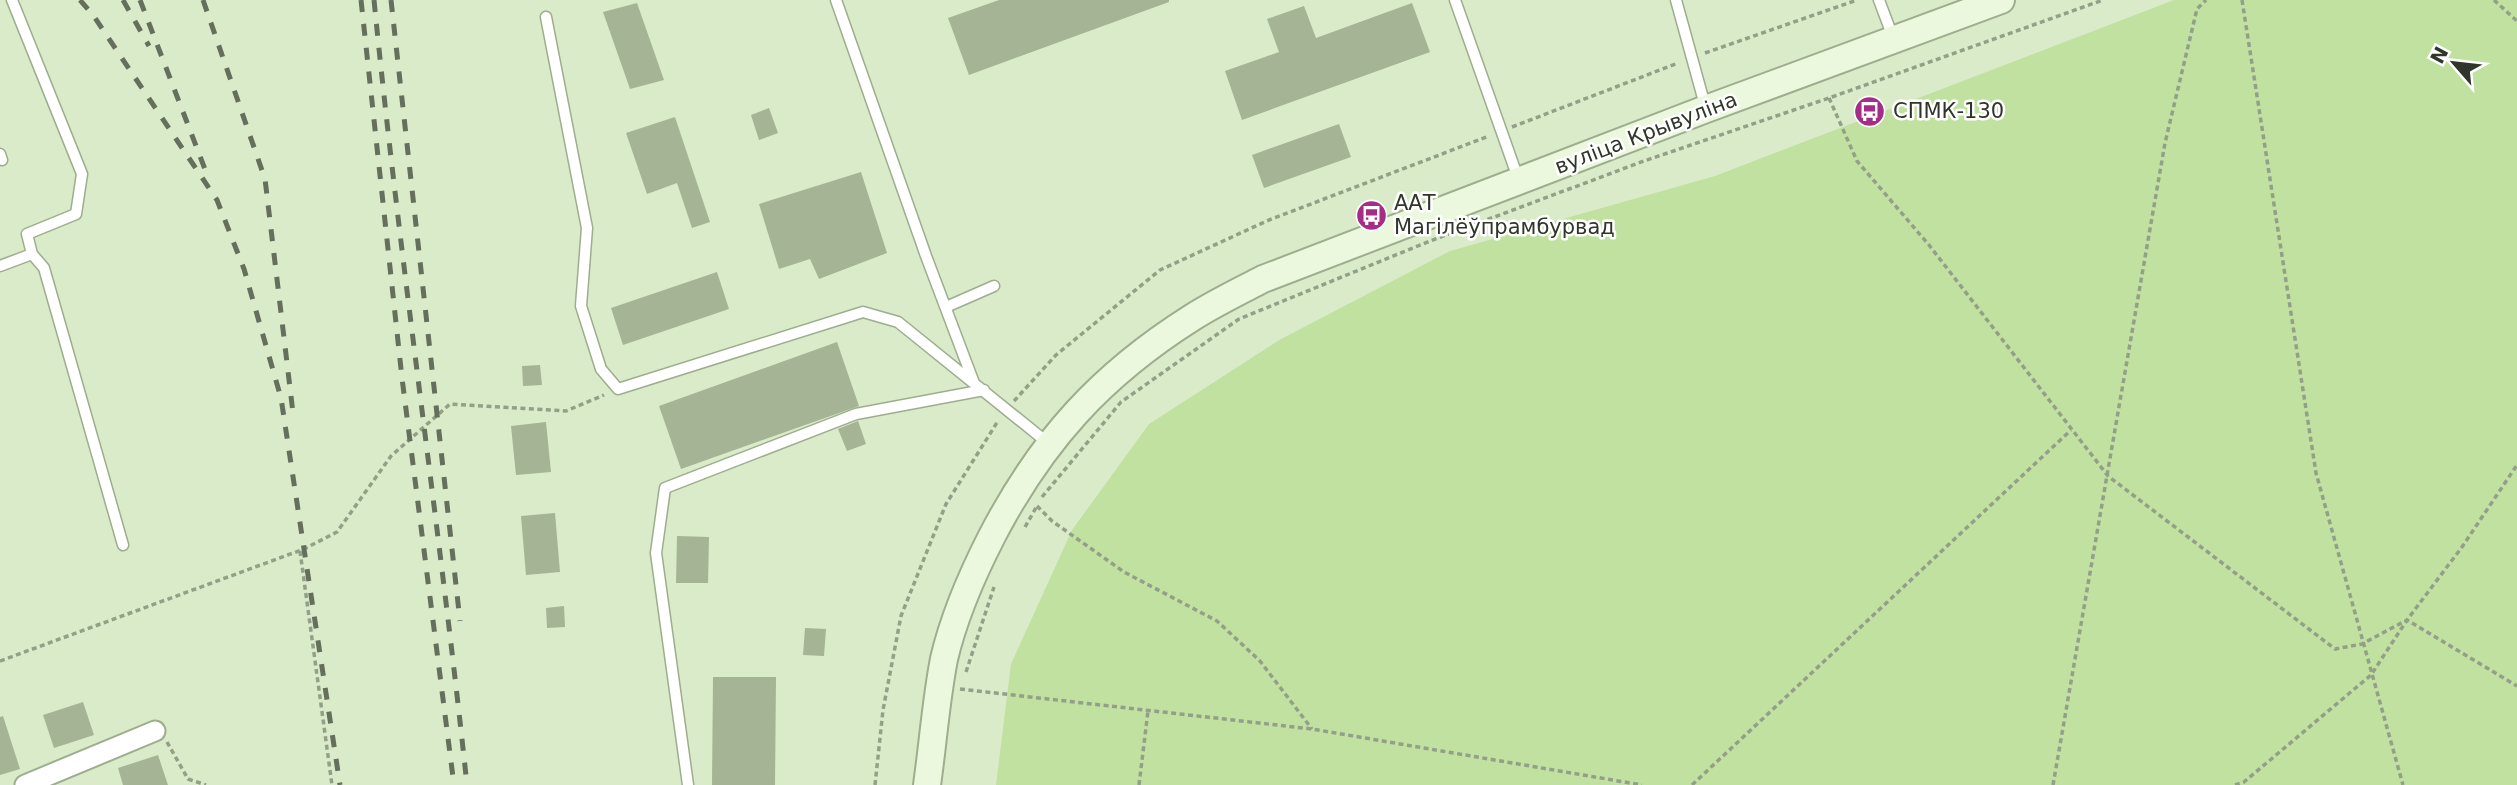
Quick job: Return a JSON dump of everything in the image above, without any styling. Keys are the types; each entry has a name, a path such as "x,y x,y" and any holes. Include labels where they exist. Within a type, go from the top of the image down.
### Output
{"main road":[{"name":"вуліца Крывуліна","path":"927,785 944,659 968,582 1014,494 1048,443 1078,409 1129,362 1194,316 1263,279 1706,109 2001,0"}],"street":[{"path":"24,785 155,731"}],"lane":[{"path":"12,0 82,174 76,214 27,233 32,254 44,268 123,545"},
{"path":"836,0 926,256 975,383"},
{"path":"1455,0 1520,181"},
{"path":"1676,0 1706,109"},
{"path":"1879,0 1894,40"},
{"path":"546,17 587,228 581,306 601,369 618,388 863,312 898,322 1048,443"},
{"path":"0,266 32,254"},
{"path":"946,307 994,286"},
{"path":"688,785 656,553 664,488 856,414 984,390"}],"path":[{"path":"1692,58 1857,0"},
{"path":"1024,528 1037,506 1121,402 1239,319 1430,241 1644,161 2104,0"},
{"path":"2053,785 2165,143 2197,9 2206,0"},
{"path":"2242,0 2316,473 2403,785"},
{"path":"2494,0 2517,21"},
{"path":"1829,98 1857,160 1929,245 2108,476 2335,649 2362,644 2407,620"},
{"path":"0,661 300,551 337,532 391,456 450,404 566,411 618,388"},
{"path":"1692,785 2071,430"},
{"path":"2235,785 2244,782 2371,675 2517,465"},
{"path":"1037,506 1052,521 1124,572 1217,621 1260,661 1312,729"},
{"path":"300,551 332,785"},
{"path":"965,676 995,583"},
{"path":"2407,620 2517,686"},
{"path":"960,689 1312,729 1642,785"},
{"path":"1139,785 1148,710"},
{"path":"155,731 165,738 188,779 206,785"}],"green space":[{"path":"2174,0 2517,0 2517,785 996,785 1011,664 1072,530 1149,424 1281,339 1450,251 1715,176"}],"building":[{"path":"999,0 1169,2 969,75 948,18"},
{"path":"637,3 664,80 630,89 603,12"},
{"path":"1412,3 1430,52 1242,120 1225,71 1279,52 1267,19 1304,6 1316,38"},
{"path":"769,108 778,133 759,140 751,115"},
{"path":"675,117 710,222 692,228 677,183 647,194 626,133"},
{"path":"1339,124 1351,157 1264,188 1252,155"},
{"path":"861,172 887,253 819,279 810,259 779,269 759,204"},
{"path":"717,272 729,309 623,345 611,308"},
{"path":"837,342 859,406 681,469 659,406"},
{"path":"540,365 542,385 523,386 522,366"},
{"path":"858,421 866,444 847,451 838,429"},
{"path":"546,422 551,472 516,475 511,426"},
{"path":"555,513 560,572 526,575 521,516"},
{"path":"677,536 709,537 708,583 676,583"},
{"path":"564,606 565,627 547,628 546,608"},
{"path":"805,628 826,629 824,656 803,655"},
{"path":"713,677 776,677 775,785 712,785"},
{"path":"83,702 94,735 54,748 43,715"},
{"path":"3,716 20,769 0,775 0,717"},
{"path":"158,755 168,785 123,785 118,768"}],"railway":[{"path":"80,0 93,15 217,200 244,269 281,398 340,785"},
{"path":"123,0 149,46"},
{"path":"140,0 208,177"},
{"path":"203,0 265,179 293,413"},
{"path":"361,0 402,378 454,785"},
{"path":"374,0 467,785"},
{"path":"391,0 460,621"}],"place":[{"name":"СПМК-130","path":"1870,111"},
{"name":"ААТ Магілёўпрамбурвад","path":"1371,215"}]}
